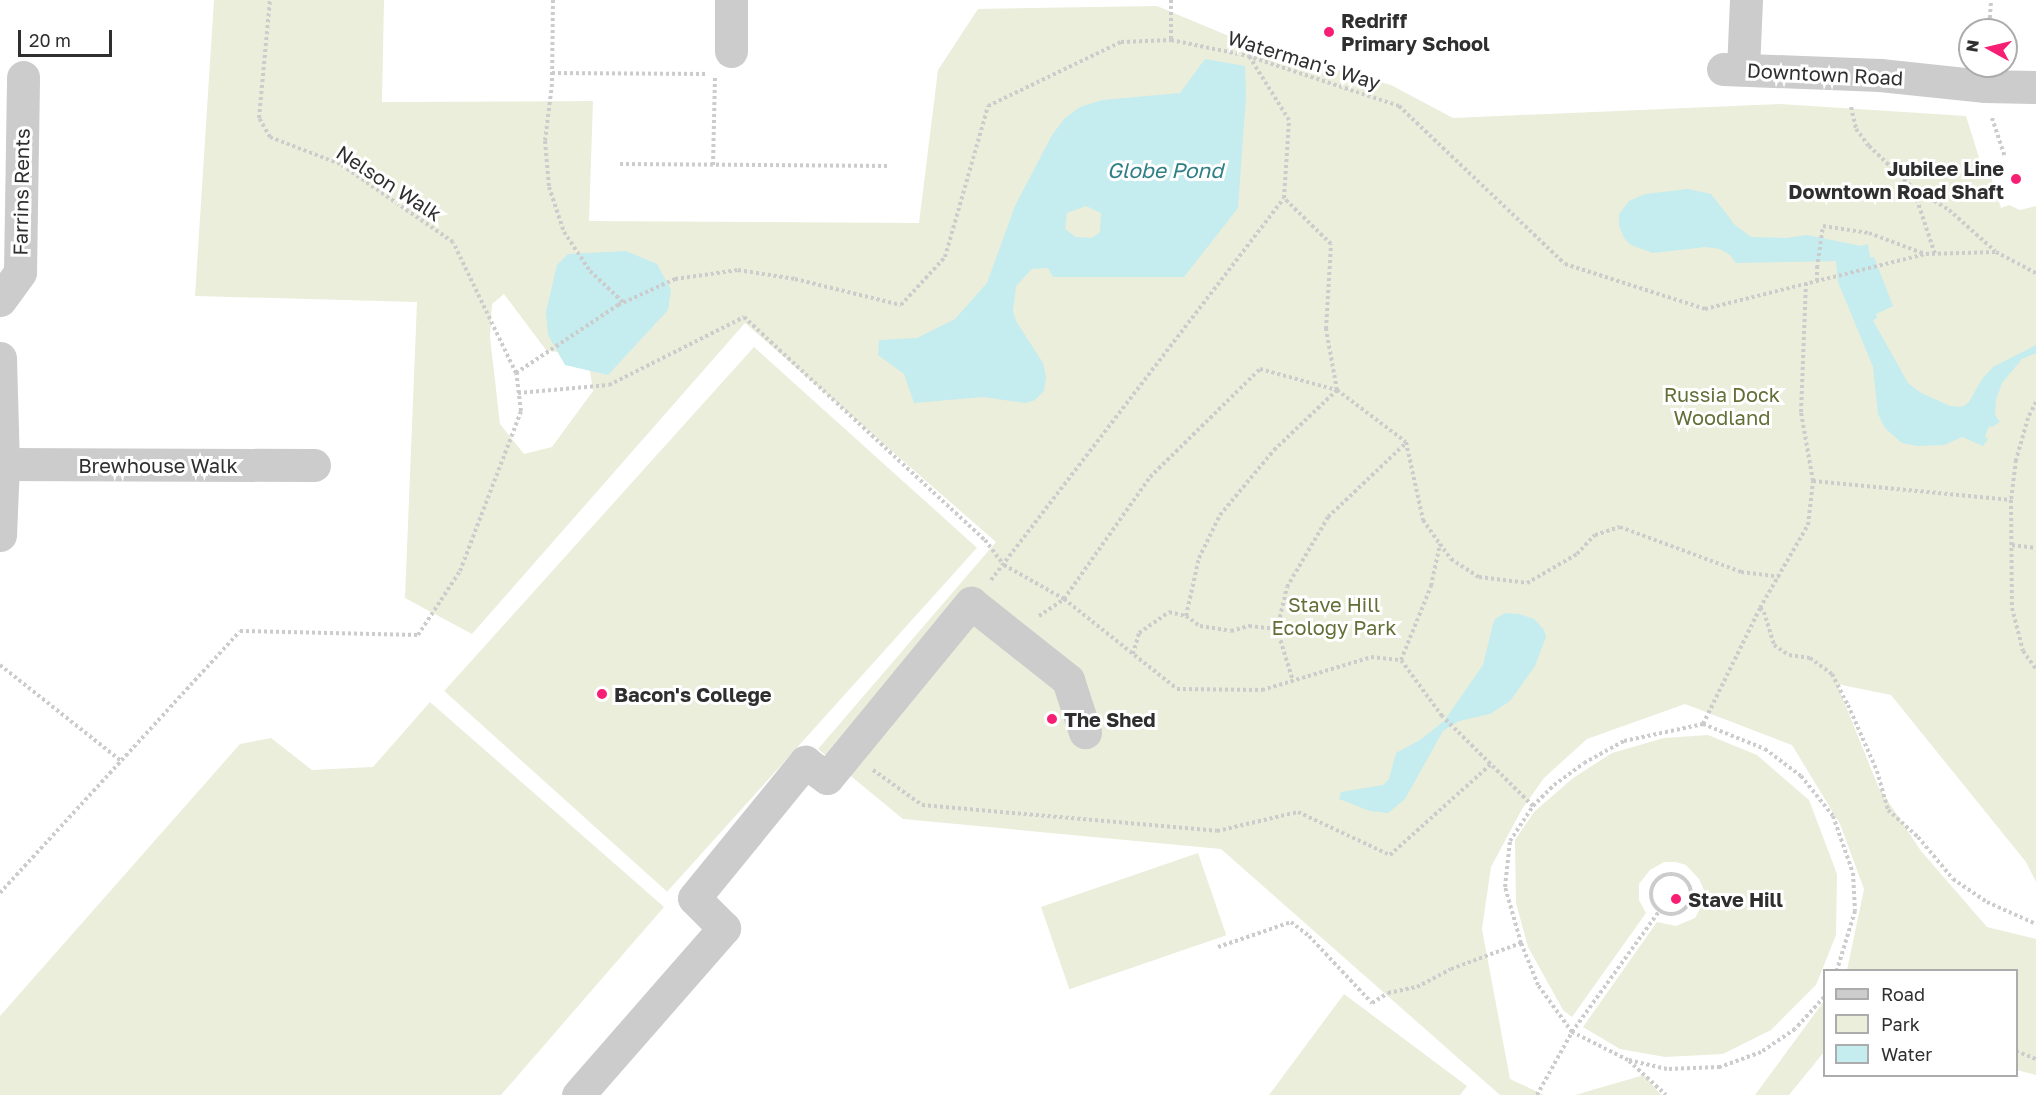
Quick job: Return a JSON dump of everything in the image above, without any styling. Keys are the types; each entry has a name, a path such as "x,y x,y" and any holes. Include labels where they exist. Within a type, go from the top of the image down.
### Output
{"street":[{"path":"731,0 731,51"},
{"name":"Downtown Road","path":"1746,0 1733,69 1880,75 1985,86 2036,87"},
{"name":"Farrins Rents","path":"0,300 20,272 23,76"},
{"path":"0,358 3,464 0,535"},
{"name":"Brewhouse Walk","path":"3,464 314,465"},
{"path":"578,1095 724,928 694,898 805,762 827,778 971,603 1068,680 1085,732"}],"path":[{"name":"Nelson Walk","path":"121,761 240,631 418,635 460,571 521,411 516,373 453,242 340,164 270,137 259,118 270,0"},
{"path":"553,0 552,73 545,141 549,187 564,232 590,271 624,303"},
{"path":"1170,0 1171,40"},
{"path":"1990,18 1991,0"},
{"name":"Waterman's Way","path":"516,373 624,303 675,279 738,270 795,279 901,305 945,257 988,106 1121,42 1171,40 1248,56 1399,106 1565,264 1705,309 1926,254"},
{"path":"971,603 1004,566 1284,198 1289,120 1248,56"},
{"path":"552,73 715,75 713,165"},
{"path":"1850,101 1856,129 1869,146 1913,188 1949,210 1996,252 2036,273"},
{"path":"1999,139 2005,157"},
{"path":"620,164 890,166"},
{"path":"1913,188 1935,254"},
{"path":"1284,198 1331,244 1326,328 1337,390"},
{"path":"1817,281 1816,268 1823,226 1869,233 1926,254 1996,252"},
{"path":"1703,724 1760,608 1808,525 1813,481 1801,412 1806,284"},
{"path":"518,393 609,385 744,317 985,540 1004,566 1064,599 1178,689 1262,690 1371,657 1401,660 1442,716 1533,806"},
{"path":"1064,599 1150,477 1260,369 1337,390 1406,442 1423,520 1451,559 1479,577 1527,583 1576,554 1594,535 1620,527 1664,541 1742,573 1779,577"},
{"path":"1186,616 1199,558 1220,515 1274,450 1337,390"},
{"path":"2036,402 2028,418 2016,460 2011,500 2012,608 2023,651 2036,669"},
{"path":"1293,681 1277,628 1287,587 1328,517 1406,442"},
{"path":"1813,481 2011,500"},
{"path":"1401,660 1431,586 1440,544"},
{"path":"2012,545 2036,548"},
{"path":"1760,608 1764,612 1774,645 1789,655 1810,658 1832,674 1877,771 1888,810 1918,837 1953,879 1987,902 2036,924"},
{"path":"1133,654 1139,633 1169,612 1186,616 1200,626 1231,631 1250,626 1277,628"},
{"path":"0,665 121,761 0,893"},
{"path":"1823,998 1796,1029 1761,1052 1720,1067 1667,1069 1628,1060 1572,1032 1538,984 1521,943 1505,887 1510,841 1533,806 1554,785 1584,763 1624,741 1703,724 1765,749 1801,776 1833,816 1853,873 1855,911 1837,969"},
{"path":"848,753 922,805 1217,831 1298,812 1390,855 1491,764"},
{"path":"1669,874 1686,880 1692,897 1688,905 1674,914 1660,910 1652,900 1652,892 1657,880 1669,874"},
{"path":"1537,1095 1572,1032 1660,910"},
{"path":"1218,947 1291,922 1309,936 1372,1003 1388,993 1417,987 1451,969 1521,943"},
{"path":"2018,1052 2036,1059"},
{"path":"1628,1060 1666,1095"}],"green space":[{"name":"Russia Dock Woodland","path":"214,0 384,0 382,102 593,101 589,221 919,223 938,70 978,9 1157,6 1253,46 1391,85 1453,118 1780,104 1966,116 1981,164 1988,167 2001,208 2009,205 2020,210 2036,206 2036,882 2026,862 1891,695 1837,684 1878,786 1921,851 1987,927 2036,939 2036,1075 2018,1070 2018,969 1847,969 1864,889 1840,824 1792,745 1685,704 1587,739 1544,778 1522,809 1491,867 1482,929 1510,1079 1544,1095 1500,1095 1221,849 903,819 818,749 996,542 745,323 472,634 405,598 417,302 195,296","holes":["504,294 546,350 588,358 593,391 552,447 524,454 500,424 490,337 492,304"]},
{"path":"754,347 977,548 667,892 444,691"},
{"path":"430,702 664,907 501,1095 0,1095 0,1016 240,744 271,738 312,770 373,767"},
{"path":"1708,735 1757,755 1809,800 1837,874 1836,935 1816,985 1771,1030 1723,1054 1665,1057 1620,1049 1583,1027 1657,922 1676,926 1695,918 1702,905 1704,890 1699,879 1686,865 1676,862 1664,862 1650,870 1639,884 1639,900 1646,913 1572,1017 1563,1010 1528,947 1516,903 1515,840 1534,812 1573,778 1612,753 1664,738"},
{"path":"1198,853 1226,935 1069,989 1041,907"},
{"path":"1344,994 1467,1086 1460,1095 1269,1095"},
{"path":"1823,1002 1823,1053 1789,1095 1755,1095"},
{"path":"1644,1075 1661,1095 1575,1095"}],"water":[{"name":"Globe Pond","path":"1205,59 1245,66 1246,97 1238,208 1184,277 1053,277 1048,268 1032,269 1016,286 1013,311 1016,321 1043,363 1046,377 1044,391 1035,400 1026,403 983,397 914,403 904,374 878,355 879,340 917,338 955,319 987,283 1015,206 1052,135 1065,118 1080,107 1102,100 1180,93","holes":["1086,206 1101,213 1100,232 1092,238 1076,237 1065,229 1067,213"]},
{"path":"1688,189 1711,194 1735,225 1751,237 1785,238 1807,235 1861,246 1868,244 1870,257 1874,257 1893,306 1876,314 1877,318 1873,320 1875,324 1908,383 1921,393 1950,406 1962,407 1969,402 1982,379 1993,367 2036,345 2036,353 2022,359 2002,383 1996,400 1995,415 2000,422 1992,427 1989,426 1985,437 1988,439 1983,446 1962,437 1944,445 1917,446 1902,443 1885,428 1878,414 1873,367 1838,282 1836,261 1736,263 1730,255 1720,249 1706,247 1653,253 1631,245 1624,238 1619,225 1619,214 1629,201 1645,194"},
{"path":"626,251 657,264 671,290 668,310 608,375 565,365 548,335 546,312 557,265 568,254"},
{"path":"1505,613 1519,614 1534,619 1544,630 1546,637 1535,666 1510,701 1490,714 1459,721 1443,731 1405,799 1388,813 1370,811 1339,799 1341,792 1383,785 1389,779 1396,753 1420,740 1444,721 1483,665 1495,619"}],"place":[{"name":"Redriff Primary School","path":"1329,32"},
{"name":"Jubilee Line Downtown Road Shaft","path":"2016,179"},
{"name":"Bacon's College","path":"602,694"},
{"name":"The Shed","path":"1052,719"},
{"name":"Stave Hill","path":"1676,899"}],"park label":[{"name":"Stave Hill Ecology Park","path":"1334,616"}]}
